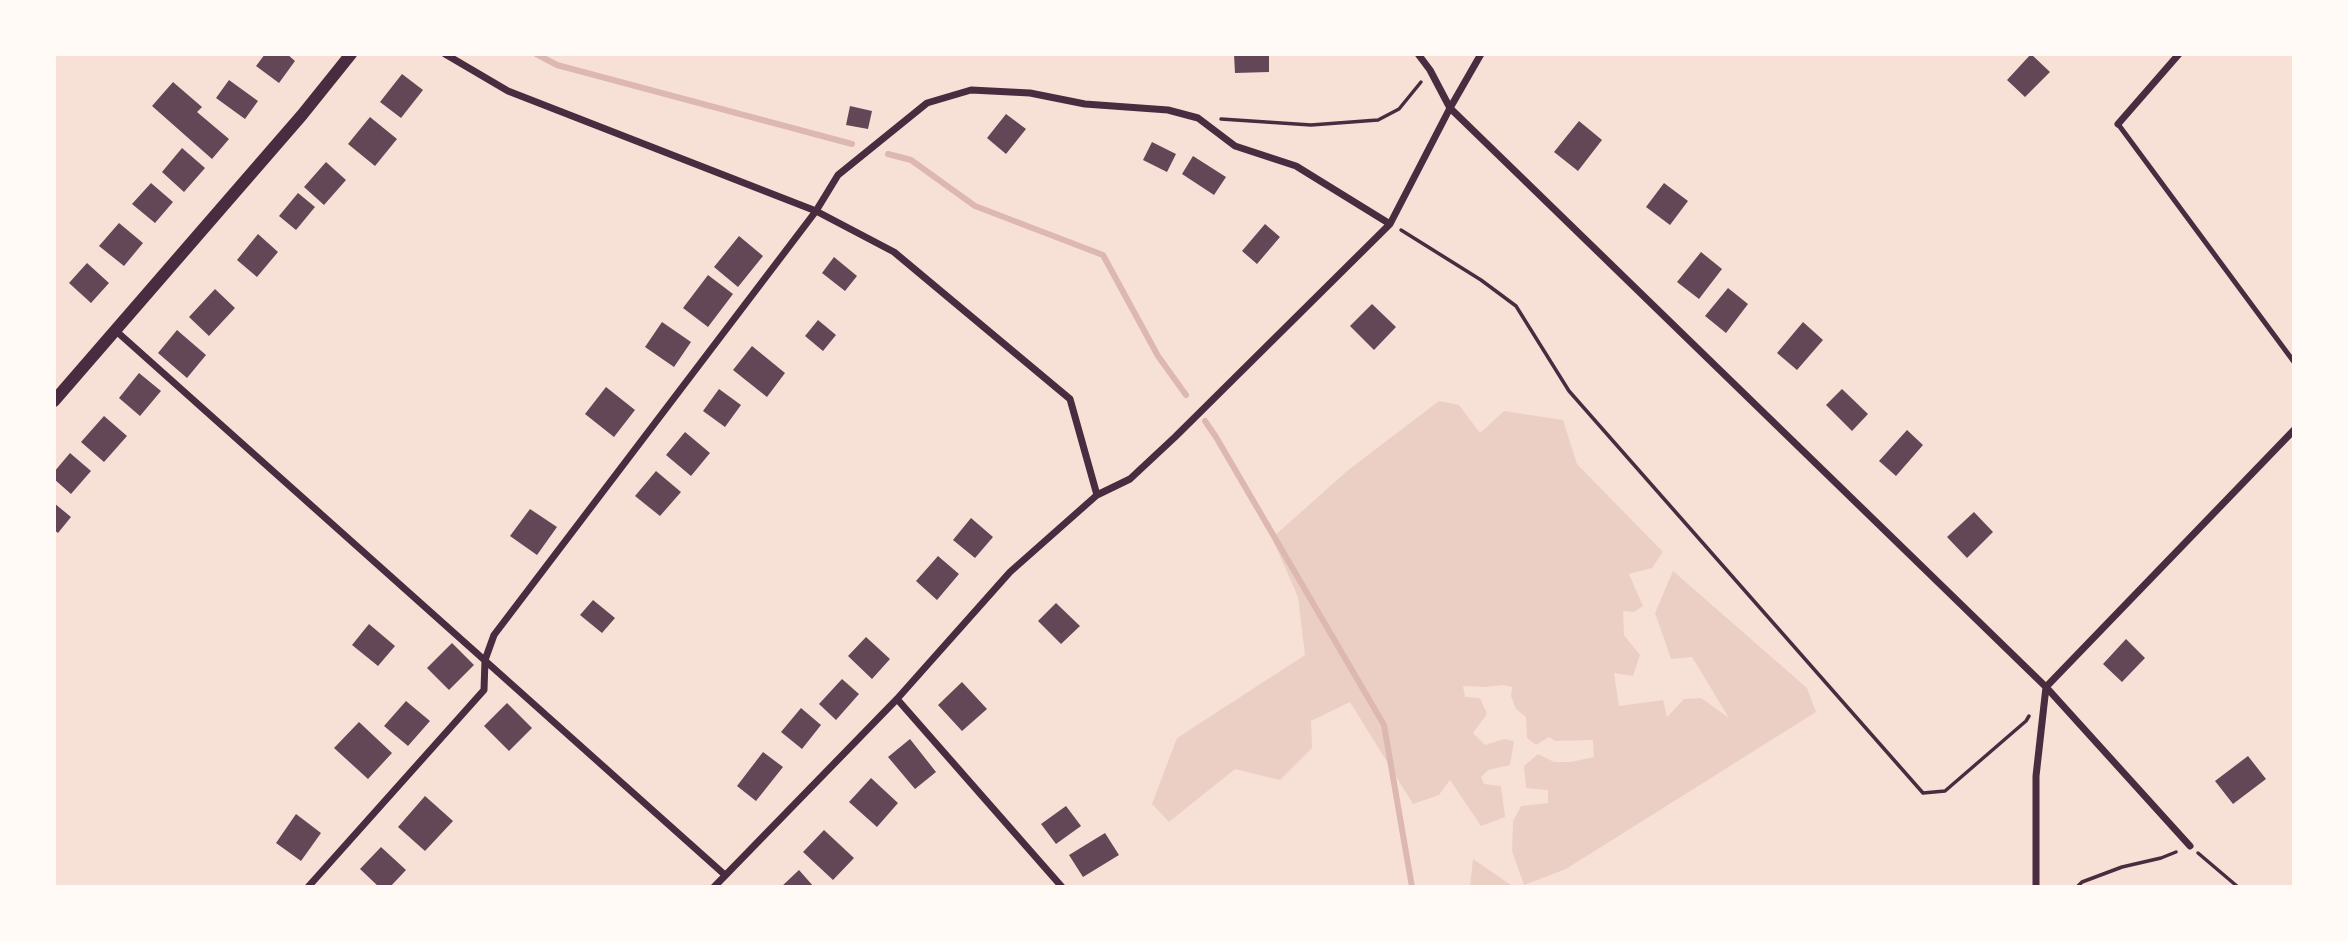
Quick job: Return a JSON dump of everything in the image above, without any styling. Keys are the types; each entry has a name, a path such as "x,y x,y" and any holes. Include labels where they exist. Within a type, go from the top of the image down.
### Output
{"street":[{"path":"54,401 302,115 351,54"},
{"path":"445,54 508,91 816,211 894,252 1070,399 1097,495"},
{"path":"1418,54 1430,70 1450,108 2046,687 2190,846"},
{"path":"714,887 897,699 1010,572 1097,495 1130,479 1390,224 1481,54"},
{"path":"2118,124 2179,54"},
{"path":"307,887 484,690 485,660 494,635 816,211 838,175 927,103 971,90 1030,93 1085,104 1168,110 1198,118 1235,146 1296,166 1390,224"},
{"path":"116,330 724,874"},
{"path":"2035,887 2036,776 2046,687 2294,430"},
{"path":"897,699 1062,887"}],"lane":[{"path":"2118,124 2294,362"}],"path":[{"path":"1198,118 1311,125 1378,120 1399,109 1430,70"},
{"path":"1390,224 1481,280 1516,306 1569,391 1923,793 1945,791 2026,721 2046,687"},
{"path":"2077,887 2122,867 2161,858 2190,846 2238,887"}],"shaded area":[{"path":"1439,401 1459,405 1480,433 1504,411 1563,420 1577,464 1663,552 1652,568 1629,574 1643,606 1634,612 1623,611 1624,635 1640,655 1633,676 1614,673 1619,706 1663,700 1667,717 1684,699 1701,698 1729,718 1692,657 1671,659 1655,613 1673,571 1807,688 1816,712 1566,869 1524,885 1512,851 1513,821 1521,806 1548,803 1548,790 1526,788 1524,766 1538,754 1554,762 1571,762 1594,757 1593,740 1555,741 1549,737 1536,745 1527,738 1526,717 1516,709 1511,696 1512,687 1503,685 1463,686 1465,697 1480,698 1487,714 1473,733 1485,745 1504,739 1514,741 1510,765 1488,770 1481,777 1484,784 1501,786 1505,817 1481,826 1450,780 1439,795 1413,804 1350,702 1311,721 1312,748 1280,780 1235,769 1169,822 1152,804 1177,738 1305,655 1298,597 1272,538 1347,471"},
{"path":"1473,859 1514,887 1470,887"}],"building":[{"path":"265,54 287,54 295,61 279,83 256,66"},
{"path":"1234,54 1269,54 1269,72 1235,73"},
{"path":"2031,54 2050,72 2025,97 2007,80"},
{"path":"402,74 423,90 401,118 380,102"},
{"path":"229,80 258,101 245,119 216,98"},
{"path":"173,82 202,107 197,112 229,139 212,159 152,106"},
{"path":"850,106 872,111 868,129 846,125"},
{"path":"1006,114 1026,129 1006,154 987,138"},
{"path":"370,117 397,139 375,166 348,144"},
{"path":"1579,121 1602,140 1578,171 1554,152"},
{"path":"1152,142 1176,154 1167,172 1143,160"},
{"path":"182,148 205,168 184,192 162,172"},
{"path":"1193,156 1226,177 1214,195 1182,174"},
{"path":"326,162 346,180 324,205 304,187"},
{"path":"151,183 173,202 155,223 132,204"},
{"path":"1664,183 1688,201 1670,225 1646,207"},
{"path":"298,193 315,207 296,230 279,216"},
{"path":"119,223 143,243 124,266 99,246"},
{"path":"1265,224 1280,237 1257,264 1242,251"},
{"path":"258,234 278,252 257,277 237,260"},
{"path":"739,236 763,256 738,287 714,267"},
{"path":"1701,252 1722,269 1699,299 1677,282"},
{"path":"834,257 857,276 845,291 822,273"},
{"path":"87,263 109,283 91,303 69,283"},
{"path":"708,275 733,294 708,327 683,308"},
{"path":"1728,288 1748,304 1726,333 1705,316"},
{"path":"215,289 235,308 209,336 189,317"},
{"path":"1372,304 1396,327 1374,350 1350,326"},
{"path":"818,320 836,335 823,351 805,336"},
{"path":"662,322 691,342 674,367 645,347"},
{"path":"1803,322 1823,340 1797,370 1777,353"},
{"path":"177,330 206,355 187,378 158,353"},
{"path":"752,346 785,373 767,397 733,370"},
{"path":"139,373 161,391 140,416 119,398"},
{"path":"606,387 635,410 614,437 585,414"},
{"path":"719,389 741,405 725,427 703,411"},
{"path":"1842,389 1868,414 1852,431 1826,405"},
{"path":"104,416 127,436 104,462 81,442"},
{"path":"1907,430 1923,445 1896,476 1879,461"},
{"path":"685,432 710,453 691,476 666,455"},
{"path":"70,453 91,471 71,494 54,479 54,472"},
{"path":"656,471 681,492 660,516 635,496"},
{"path":"54,503 71,517 58,533 54,530"},
{"path":"530,509 557,527 537,555 510,536"},
{"path":"1974,512 1993,532 1967,558 1947,537"},
{"path":"971,518 993,537 975,558 953,540"},
{"path":"938,556 959,574 937,600 916,581"},
{"path":"593,600 615,618 602,633 580,615"},
{"path":"1056,603 1080,626 1061,644 1038,621"},
{"path":"369,624 395,646 378,666 352,645"},
{"path":"866,637 890,659 872,679 848,656"},
{"path":"2126,639 2145,658 2122,682 2103,664"},
{"path":"452,643 474,665 449,690 427,668"},
{"path":"842,679 859,694 836,720 819,704"},
{"path":"962,682 987,709 962,731 938,705"},
{"path":"406,701 430,721 408,746 384,726"},
{"path":"507,703 532,728 509,751 484,726"},
{"path":"801,708 821,725 802,749 781,732"},
{"path":"359,722 392,753 368,779 334,748"},
{"path":"910,739 936,772 915,789 888,757"},
{"path":"763,752 783,767 756,801 737,786"},
{"path":"2248,756 2266,779 2233,804 2215,781"},
{"path":"871,778 898,803 877,827 849,802"},
{"path":"425,796 453,821 425,851 398,827"},
{"path":"1066,806 1081,826 1056,844 1041,824"},
{"path":"296,814 321,833 301,861 276,843"},
{"path":"824,830 854,858 833,880 803,852"},
{"path":"1105,833 1119,855 1083,877 1069,855"},
{"path":"381,847 406,870 390,887 379,887 360,869"},
{"path":"799,870 814,887 781,887"}],"waterway":[{"path":"536,54 557,65 852,144"},
{"path":"888,154 911,160 975,206 1103,255 1158,356 1186,395"},
{"path":"1205,421 1384,725 1412,887"}]}
